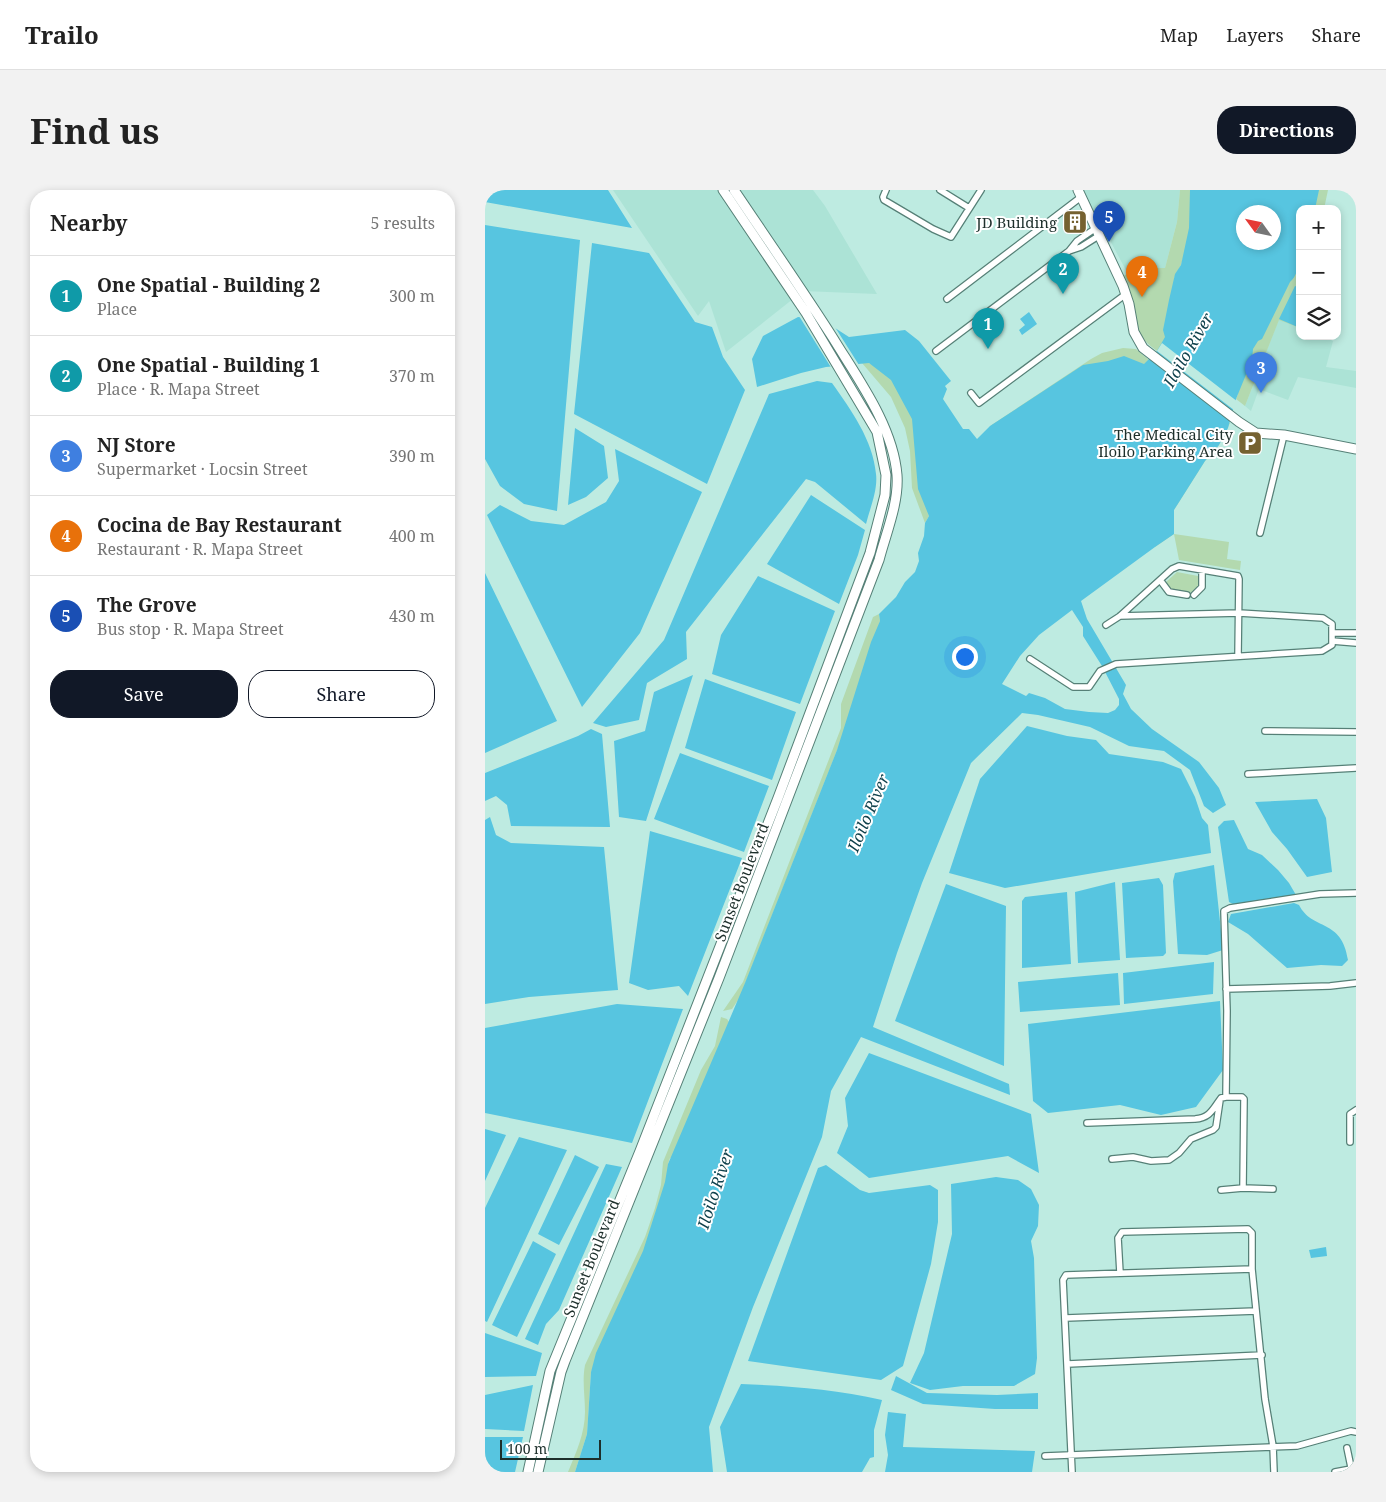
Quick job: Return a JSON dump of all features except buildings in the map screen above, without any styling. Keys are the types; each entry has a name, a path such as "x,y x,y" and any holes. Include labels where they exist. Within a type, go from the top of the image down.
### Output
{"main road":[{"path":"723,190 810,311"},
{"path":"734,190 810,311"},
{"path":"1079,193 1126,294 1134,332 1143,348 1256,433 1284,435 1356,449"},
{"name":"Sunset Boulevard","path":"528,1472 550,1370 879,560 896,498 897,474 886,429 852,369 810,311"},
{"name":"Sunset Boulevard","path":"538,1472 561,1372 719,978 870,553 885,495 886,475 877,432 843,374 810,311"},
{"path":"550,1370 561,1372"}],"street":[{"path":"886,190 883,197 884,200 951,238 981,190"},
{"path":"940,190 969,208"},
{"path":"947,299 1079,193"},
{"path":"936,351 1069,251 1077,241 1098,231"},
{"path":"971,393 979,403 1126,294"},
{"path":"1260,533 1284,435"},
{"path":"1105,625 1120,616 1172,569 1179,566 1238,576 1238,656"},
{"path":"1195,596 1202,587 1202,570"},
{"path":"1160,580 1169,592 1187,595"},
{"path":"1030,659 1073,687 1089,687 1100,671 1116,664 1322,651 1331,645 1333,633 1332,624 1323,618 1239,613 1120,616"},
{"path":"1333,633 1356,634"},
{"path":"1332,641 1356,643"},
{"path":"1265,731 1356,732"},
{"path":"1248,774 1356,768"},
{"path":"1112,1159 1133,1157 1151,1161 1169,1160 1179,1153 1191,1139 1213,1130 1215,1126 1223,1097 1226,989 1224,911 1320,894 1356,892"},
{"path":"1226,989 1321,987 1356,983"},
{"path":"1223,1097 1242,1096 1244,1099 1243,1188"},
{"path":"1087,1123 1202,1119 1211,1113 1223,1097"},
{"path":"1350,1142 1350,1114 1356,1110"},
{"path":"1221,1190 1243,1188 1273,1189"},
{"path":"1120,1273 1118,1238 1122,1232 1248,1229 1252,1233 1252,1269 1265,1399 1273,1446 1274,1472"},
{"path":"1072,1472 1063,1280 1067,1275 1252,1269"},
{"path":"1066,1318 1257,1311"},
{"path":"1068,1364 1262,1355"},
{"path":"1045,1456 1297,1446 1356,1432"},
{"path":"1335,1472 1352,1471 1347,1448"}],"shaded area":[{"path":"613,190 813,190 825,206 877,294 803,291 726,352 709,301 698,316"},
{"path":"1083,190 1180,190 1177,222 1165,268 1141,268 1128,274"},
{"path":"1180,190 1201,190 1198,209 1181,265 1174,278 1179,333 1157,351 1145,341 1139,332 1132,299 1123,276 1141,268 1165,268 1177,222"},
{"path":"1313,190 1328,190 1325,205 1307,205"},
{"path":"1296,241 1296,326 1279,320 1245,406 1236,399 1238,394 1237,381"},
{"path":"1279,319 1296,326 1296,340 1333,341 1326,367 1356,371 1356,388 1298,377 1288,400 1259,389 1251,411 1245,406"},
{"path":"1123,348 1136,349 1156,366 990,426 1091,359 1102,353"},
{"path":"862,363 869,363 893,375 913,418 929,516 925,523 912,488 910,451 905,428 891,397"},
{"path":"1221,418 1230,423 1219,445 1205,461 1174,510 1174,534 1155,547"},
{"path":"1174,534 1229,542 1227,559 1241,561 1240,570 1179,560"},
{"path":"1177,572 1198,576 1199,589 1194,593 1174,591 1166,585 1166,582"},
{"path":"879,614 880,621 871,664 740,997 732,1009 723,1011 743,982 841,728 841,704 873,617"},
{"path":"721,1017 727,1019 731,1025 678,1157 670,1158 668,1164 670,1167 650,1238 591,1372 587,1434 575,1472 568,1472 583,1428 585,1365 645,1237 661,1185 663,1162 701,1070 715,1046"}],"water":[{"path":"485,190 608,190 632,228 485,202"},
{"name":"Iloilo River","path":"1190,190 1319,190 1316,205 1296,205 1296,273 1262,339 1258,341 1253,349 1252,360 1236,399 1228,428 1219,445 1205,461 1174,510 1174,534 1081,601 1087,619 1126,685 1123,694 1131,709 1152,729 1199,762 1219,788 1226,805 1213,813 1204,806 1190,770 1164,751 1129,746 1090,727 1038,715 1022,713 971,763 922,883 873,1027 1009,1084 1010,1095 861,1037 831,1091 822,1137 753,1307 709,1427 713,1472 575,1472 587,1434 591,1372 596,1353 643,1251 665,1182 668,1164 745,983 837,750 871,642 880,621 879,614 896,597 905,582 915,572 919,561 918,553 924,536 925,523 929,516 918,489 912,419 891,380 869,363 826,367 757,387 752,359 763,336 798,317 821,319 849,337 905,330 919,341 951,381 945,386 947,389 943,399 963,429 969,429 977,439 990,426 1083,365 1124,356 1144,364 1157,351 1165,337 1163,330 1169,300 1175,274 1181,265 1189,228","holes":["1072,610 1083,627 1083,636 1102,666 1119,699 1119,705 1115,710 1108,713 1065,709 1045,698 1029,693 1026,696 1002,684 1020,656 1039,635"]},
{"path":"485,225 580,240 557,511 524,504 500,486 485,459"},
{"path":"592,243 649,253 695,322 712,327 723,357 745,390 707,484 574,414"},
{"path":"1295,286 1296,286 1296,326 1279,319"},
{"path":"1029,312 1037,324 1022,335 1019,330 1025,325 1020,319"},
{"path":"817,381 832,383 860,426 871,449 876,480 875,493 866,524 815,482 806,479 686,632 687,659 647,683 639,720 606,727 593,723 664,640 769,394"},
{"path":"575,428 604,446 608,478 586,497 568,505"},
{"path":"615,449 702,492 640,633 582,707 487,515 500,505 531,521 564,525 606,502 619,481"},
{"path":"811,495 865,530 858,555 839,604 767,564"},
{"path":"485,573 557,721 485,753"},
{"path":"758,576 835,611 800,704 712,674 721,635"},
{"path":"693,675 646,821 619,817 614,741 645,731 654,692"},
{"path":"705,679 796,712 772,780 685,748"},
{"path":"1027,726 1067,736 1096,740 1109,754 1163,762 1181,769 1195,797 1202,818 1208,825 1211,853 1005,888 949,873 980,779"},
{"path":"591,729 602,734 610,827 511,826 507,805 496,796 485,801 485,773"},
{"path":"680,753 769,786 744,852 654,819"},
{"path":"1317,799 1326,818 1332,872 1307,877 1272,832 1255,802"},
{"path":"490,817 496,835 511,843 604,847 618,990 529,997 485,1004 485,820"},
{"path":"1234,820 1248,849 1262,855 1278,870 1296,895 1235,905 1229,902 1218,827 1224,821"},
{"path":"650,831 742,858 688,996 679,986 648,990 629,983"},
{"path":"1214,865 1223,950 1207,955 1178,954 1173,881 1175,873"},
{"path":"1159,878 1163,885 1166,953 1163,956 1126,958 1122,883"},
{"path":"1115,882 1120,960 1078,963 1075,892"},
{"path":"946,884 1006,906 1004,1066 895,1021"},
{"path":"1067,892 1071,964 1022,968 1022,901 1025,897"},
{"path":"1294,903 1299,905 1311,919 1326,926 1340,937 1348,960 1342,966 1321,965 1287,968 1248,934 1228,922 1231,914"},
{"path":"1214,962 1213,994 1124,1004 1123,973"},
{"path":"1118,973 1120,1005 1020,1012 1018,982"},
{"path":"1220,1001 1223,1070 1196,1107 1161,1115 1120,1105 1048,1113 1033,1101 1028,1024"},
{"path":"617,1004 683,1009 632,1143 485,1113 485,1028"},
{"path":"869,1053 1031,1114 1039,1173 1008,1156 869,1178 837,1153 848,1126 845,1098"},
{"path":"485,1129 506,1135 485,1181"},
{"path":"519,1137 567,1150 487,1322 485,1321 485,1208"},
{"path":"575,1155 599,1167 559,1245 538,1234"},
{"path":"606,1164 622,1167 559,1310 546,1324 538,1345 525,1339"},
{"path":"826,1165 860,1190 869,1193 930,1185 938,1190 938,1222 931,1264 903,1366 881,1380 748,1361 818,1168"},
{"path":"996,1177 1018,1180 1031,1189 1039,1205 1038,1226 1031,1241 1034,1258 1037,1358 1035,1374 1014,1386 963,1386 930,1390 910,1383 924,1353 952,1234 951,1184"},
{"path":"533,1241 556,1254 517,1337 492,1325"},
{"path":"1326,1247 1327,1256 1311,1258 1309,1250"},
{"path":"485,1333 542,1353 536,1376 485,1377"},
{"path":"896,1376 927,1393 997,1395 1038,1393 1038,1409 995,1409 923,1404 891,1390"},
{"path":"741,1384 812,1389 882,1400 874,1430 874,1457 870,1458 862,1472 727,1472 720,1427"},
{"path":"533,1385 524,1431 485,1429 485,1395"},
{"path":"888,1412 906,1414 903,1447 1035,1451 1032,1472 885,1472 888,1455 885,1435"},
{"path":"485,1437 523,1437 515,1472 485,1472"}],"pier":[{"path":"799,316 822,317 833,324 859,365 832,369"},
{"path":"1162,343 1238,402 1234,410 1157,351"}],"place":[{"name":"JD Building","path":"1075,222"},
{"name":"The Grove","path":"1109,242"},
{"name":"One Spatial - Building 1","path":"1063,294"},
{"name":"Cocina de Bay Restaurant","path":"1142,297"},
{"name":"One Spatial - Building 2","path":"988,349"},
{"name":"NJ Store","path":"1261,393"},
{"name":"The Medical City Iloilo Parking Area","path":"1250,443"}]}
